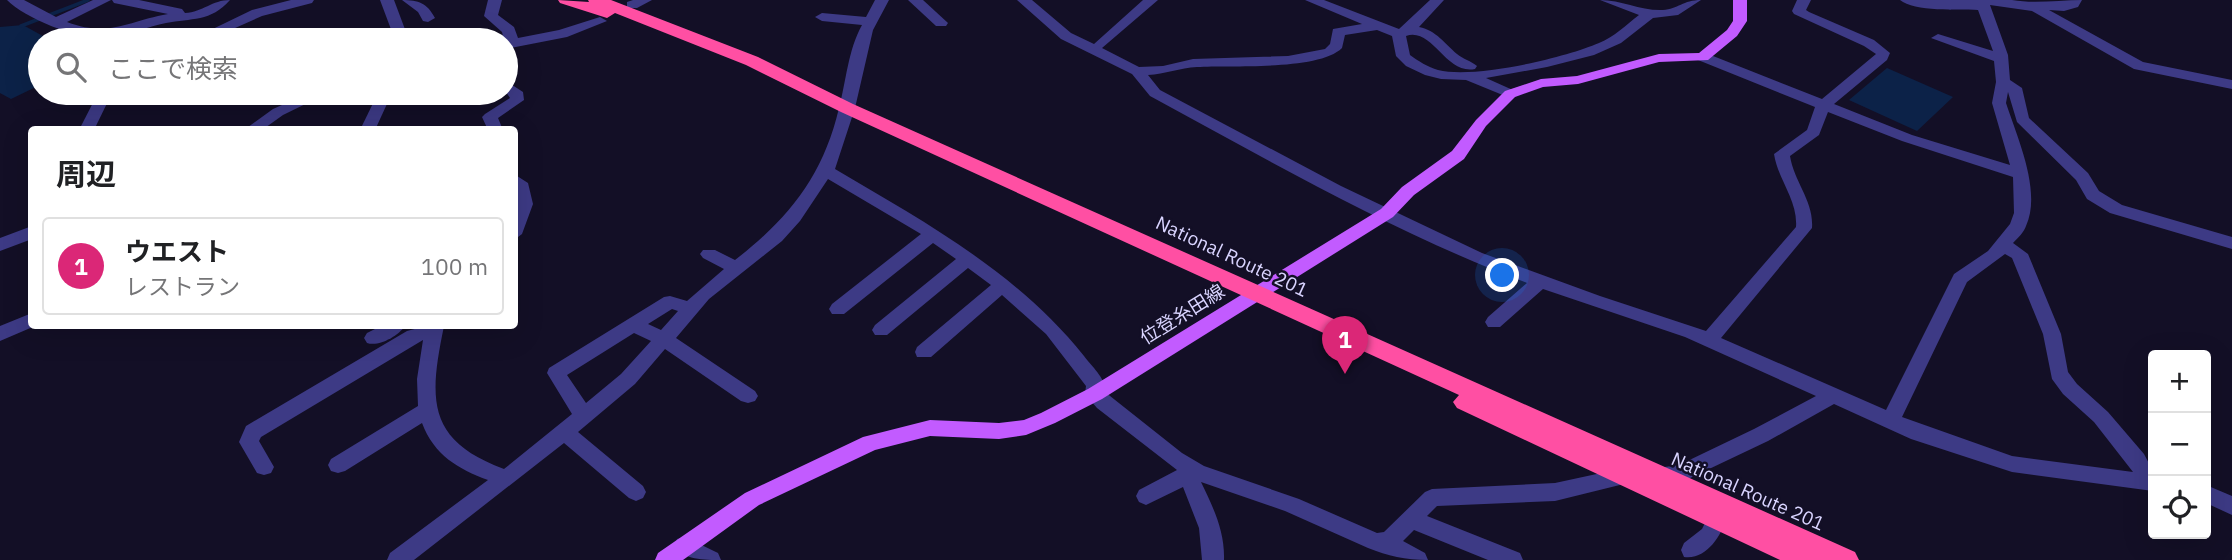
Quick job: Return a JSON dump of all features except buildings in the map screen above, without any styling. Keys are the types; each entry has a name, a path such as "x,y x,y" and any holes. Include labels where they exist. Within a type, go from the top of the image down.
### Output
{"highway":[{"name":"National Route 201","path":"566,0 659,32 846,112 1249,296 1846,560"},
{"name":"National Route 201","path":"598,10 752,61 846,112"},
{"name":"National Route 201","path":"1249,296 1620,475 1806,560"}],"main road":[{"path":"1703,57 1732,33 1740,21 1740,0"},
{"name":"位登糸田線","path":"666,560 752,499 870,443 930,428 999,431 1026,427 1095,394 1249,296 1387,213 1408,191 1458,155 1481,123 1510,94 1541,83 1578,80 1660,58 1703,57"}],"street":[{"path":"14,0 63,26 72,28"},
{"path":"55,22 104,0"},
{"path":"119,0 177,12 181,19"},
{"path":"130,28 156,21 204,16 223,0"},
{"path":"224,28 257,13 307,0"},
{"path":"387,0 398,28"},
{"path":"409,0 424,10 428,18"},
{"path":"495,0 491,16 506,28"},
{"path":"398,560 628,379 691,309 736,268 776,237 826,172 846,112 849,91 870,22 881,0"},
{"path":"915,0 940,23"},
{"path":"1024,0 1066,36 1141,71 1163,70 1193,63 1288,60 1330,52 1337,46 1338,32 1378,26"},
{"path":"1101,44 1151,0"},
{"path":"1312,0 1378,26 1405,32 1427,33 1454,59 1510,94"},
{"path":"1437,0 1405,32 1403,56 1413,65 1441,75 1469,70 1534,66 1595,50 1607,45 1648,15"},
{"path":"1607,0 1648,15 1669,14 1695,0"},
{"path":"1710,341 1717,328 1804,228 1807,216 1783,164 1782,153 1814,132 1823,105 1882,57 1883,53 1869,43 1804,15 1799,11 1804,0"},
{"path":"1907,0 1941,5 1984,2 2029,6 2042,2 2064,7 2073,4 2075,0"},
{"path":"1890,421 1960,278 1994,255 2018,226 2022,213 2021,174 1999,103 2003,82 2002,59 1984,2"},
{"path":"838,4 826,18 870,22"},
{"path":"2029,6 2139,66 2232,85"},
{"path":"518,43 562,34 598,10"},
{"path":"1066,36 1073,34 1101,44 1141,71 1155,93 1378,212 1387,213 1476,257 1539,282 1710,341 1918,433 2012,464 2148,483"},
{"path":"1938,38 2002,59"},
{"path":"1703,57 1907,138 2021,174"},
{"path":"2003,82 2015,88 2022,119 2082,177 2100,202 2232,243"},
{"path":"88,126 99,105"},
{"path":"257,126 294,105"},
{"path":"369,126 378,105"},
{"path":"494,126 490,117 509,105"},
{"path":"826,172 933,234 1003,286 1052,329 1096,384 1095,394 1188,471 1292,505 1376,542 1390,540 1432,498 1555,492 1620,475 1681,473 1761,435 1832,396"},
{"path":"518,182 525,204 518,223"},
{"path":"0,245 28,234"},
{"path":"838,309 933,234"},
{"path":"2003,244 2019,254 2052,334 2059,374 2070,389 2101,417 2137,460 2148,478"},
{"path":"709,254 736,268"},
{"path":"881,330 967,259"},
{"path":"1494,322 1539,282"},
{"path":"924,352 986,297 1003,286"},
{"path":"583,414 556,373 670,302 691,309"},
{"path":"0,334 28,320"},
{"path":"633,325 664,339 748,396"},
{"path":"373,338 390,329"},
{"path":"264,467 249,442 253,432 414,336 432,329"},
{"path":"434,329 425,374 427,410 444,442 459,458 505,478"},
{"path":"338,465 427,410"},
{"path":"563,430 636,492"},
{"path":"1146,496 1188,471"},
{"path":"1188,471 1209,530 1214,551 1213,560"},
{"path":"2211,496 2232,506"},
{"path":"1411,519 1512,560"},
{"path":"1692,550 1710,535 1717,519"},
{"path":"1385,541 1417,560"},
{"path":"685,546 710,560"}],"water":[{"path":"23,25 28,28 28,91 11,99 0,93 0,27"},
{"path":"1887,68 1953,97 1917,131 1849,100"}],"waterway":[{"path":"21,26 88,0"}],"place":[{"name":"ウエスト","path":"1345,374"}]}
